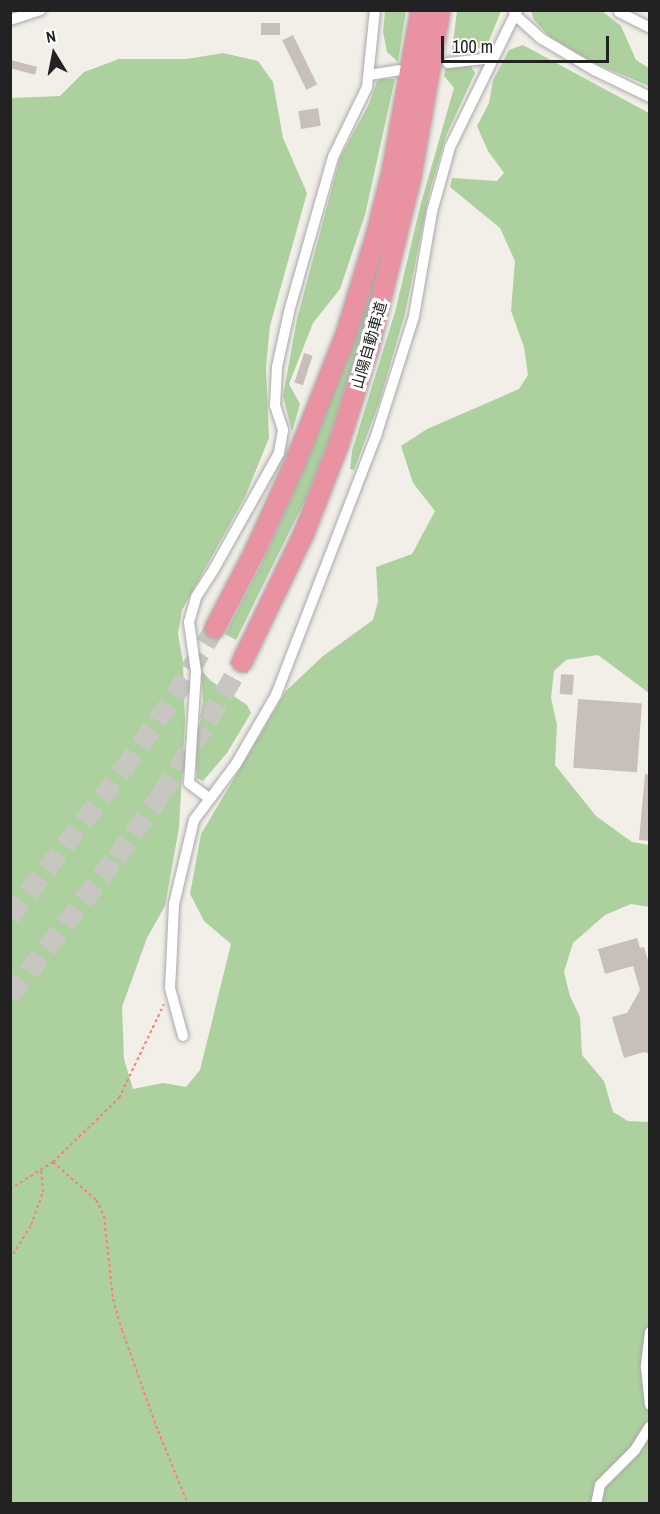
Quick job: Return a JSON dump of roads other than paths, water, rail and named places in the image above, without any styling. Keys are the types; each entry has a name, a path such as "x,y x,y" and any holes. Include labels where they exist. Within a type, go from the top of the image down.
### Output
{"highway":[{"name":"山陽自動車道","path":"215,628 255,551 295,463 346,334 376,236 392,172 421,10"},
{"name":"山陽自動車道","path":"242,662 304,533 339,443 369,348 411,177 440,10"}],"street":[{"path":"10,20 40,10"},
{"path":"210,799 189,783 196,672 189,622 196,597 279,453 283,430 275,405 277,367 290,308 333,157 367,87 375,10"},
{"path":"183,1036 170,988 174,904 194,820 236,764 276,695 372,446 414,316 432,212 450,147 516,12 542,39 594,70 650,97"},
{"path":"619,12 650,28"},
{"path":"448,63 493,58"},
{"path":"369,75 399,70"},
{"path":"650,1332 646,1367 650,1405"},
{"path":"596,1503 600,1485 635,1450 650,1426"}],"tunnel":[{"path":"10,917 123,770 175,696 215,628"},
{"path":"10,996 116,858 161,795 242,662"}]}
